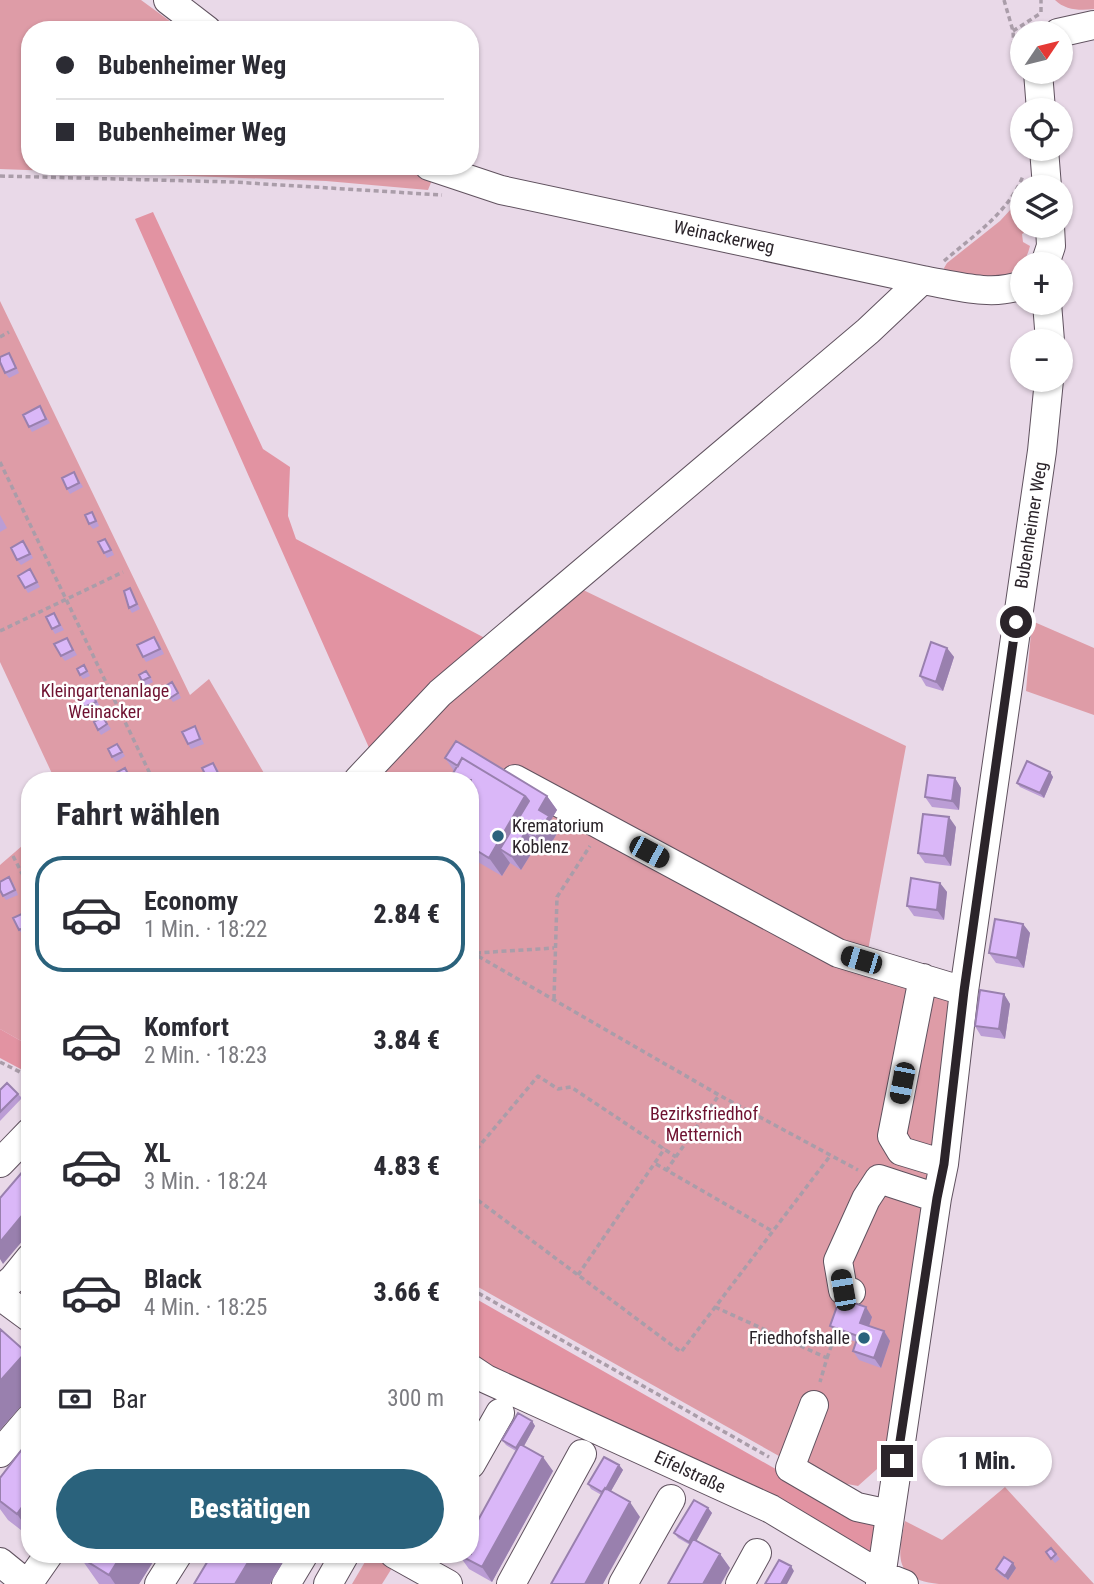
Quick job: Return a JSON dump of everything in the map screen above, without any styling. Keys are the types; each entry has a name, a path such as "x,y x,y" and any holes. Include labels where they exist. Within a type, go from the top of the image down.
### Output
{"street":[{"path":"168,0 195,21"},
{"path":"1073,24 1094,24"},
{"name":"Weinackerweg","path":"455,175 501,190 922,280 992,290 1010,289"},
{"path":"366,772 440,693 868,331 922,280"},
{"name":"Bubenheimer Weg","path":"888,1581 889,1514 944,1164 964,991 1042,451 1048,392"},
{"path":"496,771 838,953 964,991"},
{"path":"923,978 892,1136 901,1151 944,1164"},
{"path":"0,1163 21,1141"},
{"path":"851,1292 843,1290 838,1261 866,1199 880,1179 937,1198"},
{"path":"0,1290 21,1269"},
{"path":"0,1296 21,1311"},
{"name":"Eifelstraße","path":"479,1374 771,1509 888,1581"},
{"path":"814,1405 790,1468 857,1507 889,1514"},
{"path":"479,1450 500,1413"},
{"path":"0,1452 21,1428"},
{"path":"511,1584 582,1454"},
{"path":"623,1584 671,1499"},
{"path":"740,1584 757,1553"},
{"path":"0,1562 27,1584 42,1563"},
{"path":"159,1584 172,1563"},
{"path":"408,1568 448,1584"}],"path":[{"path":"1004,0 1010,21"},
{"path":"0,176 233,182 441,196 440,175"},
{"path":"922,280 1010,202"},
{"path":"0,337 9,332"},
{"path":"0,462 149,772"},
{"path":"0,631 123,572"},
{"path":"554,999 557,897 602,827"},
{"path":"13,856 21,872"},
{"path":"479,952 554,948"},
{"path":"479,956 719,1095 830,1156 880,1179"},
{"path":"0,1062 21,1072"},
{"path":"479,1146 538,1076 558,1089 571,1087 676,1157"},
{"path":"666,1171 719,1095"},
{"path":"578,1275 665,1148"},
{"path":"479,1201 681,1352 830,1156"},
{"path":"655,1164 772,1231"},
{"path":"814,1405 827,1358 851,1292"},
{"path":"479,1293 790,1468"},
{"path":"715,1307 827,1358"}],"green space":[{"path":"0,0 141,0 170,21 21,21 21,170 0,169"},
{"path":"1055,0 1094,0 1094,9 1073,9"},
{"path":"163,175 421,175 432,180 428,190 326,181"},
{"path":"1010,210 1010,238 1022,238 1023,242 1030,246 1028,252 1010,252 1010,273 997,277 946,273 944,268 947,263"},
{"name":"Kleingartenanlage Weinacker","path":"0,301 190,695 209,679 263,772 51,772 0,662"},
{"name":"Bezirksfriedhof Metternich","path":"577,587 906,746 867,956 956,993 886,1461 858,1486 820,1479 479,1287 479,772 371,772"},
{"path":"1032,621 1094,648 1094,715 1026,691"},
{"path":"21,847 21,1041 0,1029 0,865"},
{"path":"1005,1487 1094,1584 939,1584 924,1581 906,1572 900,1556 905,1521 942,1540"},
{"path":"364,1563 383,1563 392,1568 382,1584 352,1584"}],"shaded area":[{"path":"153,212 263,449 290,467 288,516 296,539 502,647 374,759 135,219"},
{"path":"0,1029 21,1041 21,1069 0,1058"},
{"path":"479,1301 853,1513 877,1524 874,1549 869,1552 479,1361"}],"building":[{"path":"9,353 16,368 5,373 0,357"},
{"path":"40,406 46,419 29,427 23,415"},
{"path":"74,472 79,483 67,489 62,478"},
{"path":"92,512 96,521 89,524 85,515"},
{"path":"105,539 111,550 104,553 98,542"},
{"path":"23,541 30,554 17,560 11,548"},
{"path":"30,569 37,582 25,588 18,576"},
{"path":"130,588 137,604 129,608 124,591"},
{"path":"54,613 60,625 52,629 46,617"},
{"path":"154,637 160,649 143,657 137,645"},
{"path":"67,638 73,650 61,656 54,644"},
{"path":"931,642 947,648 936,682 920,676"},
{"path":"84,665 87,671 80,675 77,669"},
{"path":"146,671 150,677 142,681 139,675"},
{"path":"172,682 178,693 170,698 164,687"},
{"path":"91,689 96,702 84,707 78,695"},
{"path":"103,717 107,724 98,730 94,722"},
{"path":"195,726 200,739 188,744 182,732"},
{"path":"456,741 547,796 539,810 549,816 536,837 526,831 511,856 500,849 529,801 462,758 458,766 445,758"},
{"path":"117,744 122,752 112,757 108,749"},
{"path":"462,758 525,796 489,858 479,852 479,772 454,772"},
{"path":"1027,761 1050,772 1040,793 1017,783"},
{"path":"213,763 218,772 204,772 202,768"},
{"path":"928,775 955,778 952,801 925,797"},
{"path":"923,814 949,817 944,856 918,853"},
{"path":"9,877 15,890 3,896 0,882"},
{"path":"911,878 940,883 937,910 907,906"},
{"path":"21,914 21,929 19,930 13,918"},
{"path":"995,919 1023,924 1017,958 989,953"},
{"path":"980,990 1004,994 999,1029 975,1026"},
{"path":"7,1083 18,1094 0,1112 0,1090"},
{"path":"21,1174 21,1217 0,1242 0,1198"},
{"path":"840,1298 866,1307 860,1323 884,1331 874,1358 853,1351 858,1336 830,1326"},
{"path":"0,1329 21,1348 21,1358 0,1381"},
{"path":"518,1413 532,1421 516,1448 502,1440"},
{"path":"520,1444 543,1457 482,1567 474,1563 479,1563 479,1518"},
{"path":"21,1451 21,1508 17,1514 0,1501 0,1478"},
{"path":"604,1457 619,1465 602,1492 588,1484"},
{"path":"605,1488 630,1502 585,1584 551,1584"},
{"path":"694,1500 708,1508 689,1542 674,1533"},
{"path":"693,1539 720,1554 703,1584 668,1584"},
{"path":"1051,1548 1056,1554 1051,1559 1046,1552"},
{"path":"1004,1557 1013,1563 1005,1576 996,1569"},
{"path":"779,1560 791,1566 781,1584 765,1584"},
{"path":"90,1563 116,1563 109,1575"},
{"path":"207,1563 248,1563 235,1584 194,1584"}],"place":[{"name":"Krematorium Koblenz","path":"498,836"},
{"name":"Friedhofshalle","path":"864,1338"}],"route":[{"path":"897,1461 944,1164 964,991 1016,622"}]}
